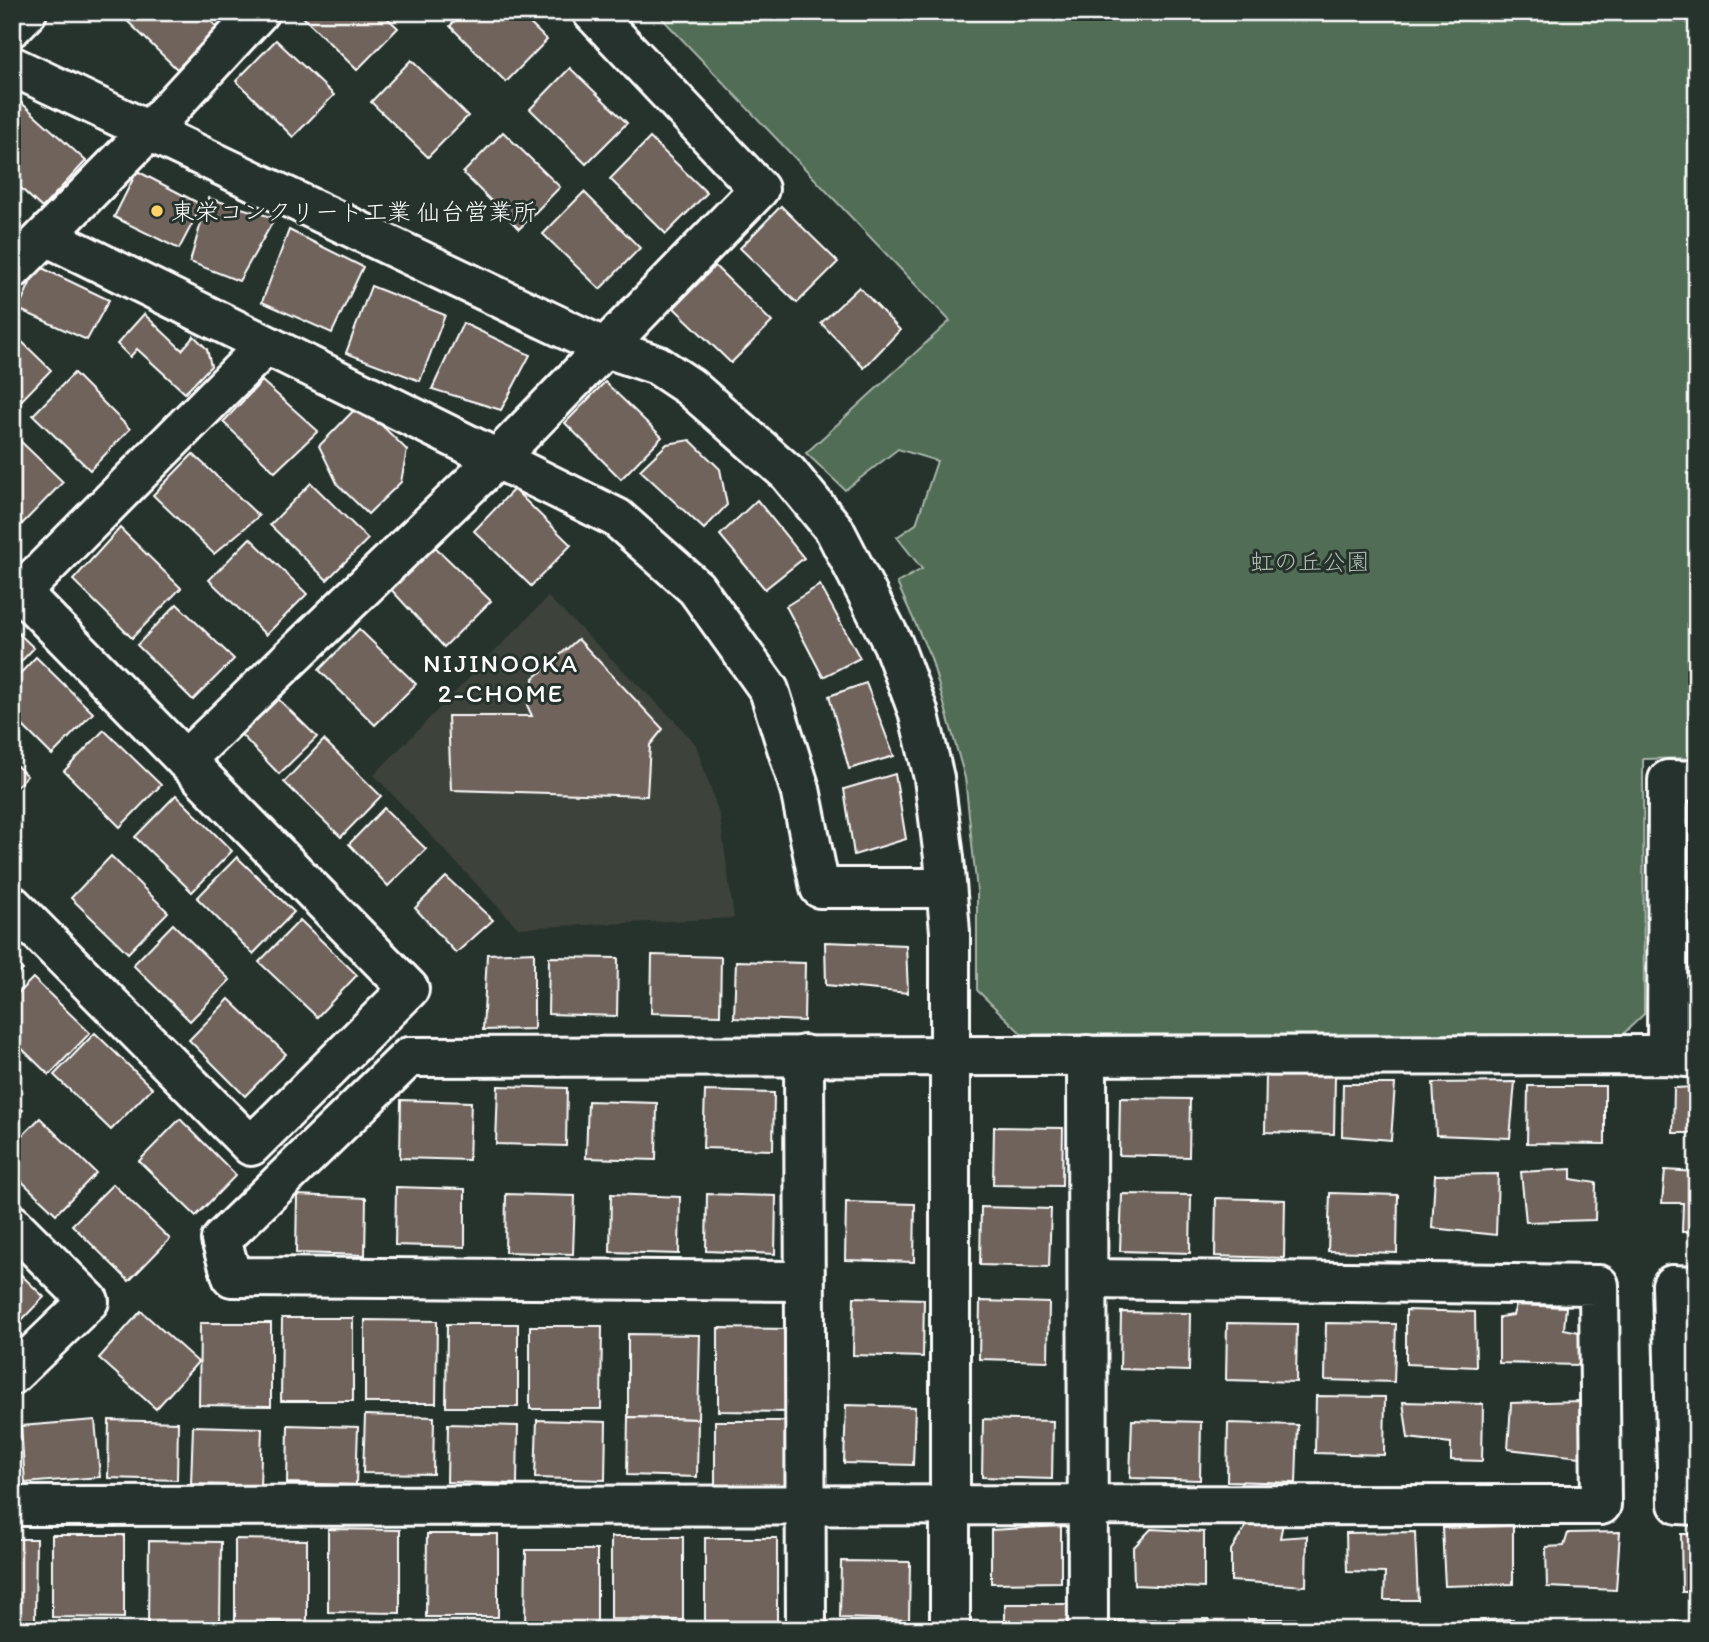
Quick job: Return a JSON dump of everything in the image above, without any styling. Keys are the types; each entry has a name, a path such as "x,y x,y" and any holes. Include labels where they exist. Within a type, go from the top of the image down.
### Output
{"street":[{"path":"12,27 27,12"},
{"path":"12,270 149,131 259,12"},
{"path":"185,760 498,458 759,188 592,12"},
{"path":"12,66 603,347 657,365 690,387 788,472 834,529 893,644 918,711 934,778 946,888 950,932 950,1630"},
{"path":"46,236 617,518 696,588 769,691 800,789 820,888 946,888"},
{"path":"12,905 251,1146 409,989 16,587 266,345"},
{"path":"804,1281 232,1277 221,1240 409,1057 1682,1056 1668,780 1697,781"},
{"path":"804,1055 806,1630"},
{"path":"1087,1055 1088,1630"},
{"path":"12,1224 89,1301 12,1375"},
{"path":"12,1506 1601,1504 1599,1285 1088,1279"},
{"path":"1697,1286 1672,1285 1678,1504 1697,1505"}],"shaded area":[{"path":"548,597 675,721 696,745 720,817 734,918 518,928 374,775"}],"green space":[{"name":"虹の丘公園","path":"656,12 1697,12 1697,758 1643,759 1644,1014 1622,1035 1022,1034 977,990 977,891 965,778 931,658 897,583 922,569 897,537 916,524 937,461 898,449 845,490 806,453 950,321"}],"building":[{"path":"201,12 218,28 177,69 120,14"},
{"path":"381,12 398,28 357,70 300,14"},
{"path":"463,12 518,12 547,40 506,82 450,26"},
{"path":"276,40 334,95 293,137 236,81"},
{"path":"411,60 468,116 428,157 371,102"},
{"path":"570,68 627,123 586,164 530,109"},
{"path":"16,98 86,161 42,208 12,180 12,102"},
{"path":"503,132 560,187 519,229 463,173"},
{"path":"650,138 707,193 666,234 610,179"},
{"path":"137,171 202,205 179,249 114,217"},
{"path":"584,192 640,248 600,289 543,234"},
{"path":"208,198 275,218 239,281 190,262"},
{"path":"781,206 838,262 797,303 740,248"},
{"path":"289,230 363,267 332,333 262,302"},
{"path":"38,266 109,300 87,340 18,309"},
{"path":"715,266 772,322 731,363 674,308"},
{"path":"371,286 445,315 420,381 346,353"},
{"path":"859,287 900,330 864,368 821,323"},
{"path":"144,314 182,350 194,336 207,349 211,366 185,393 137,349 130,357 117,344"},
{"path":"463,323 530,355 501,410 432,389"},
{"path":"12,332 51,370 12,410"},
{"path":"74,373 130,429 90,470 33,415"},
{"path":"262,381 318,431 275,472 223,422"},
{"path":"605,382 662,437 621,479 565,423"},
{"path":"360,404 407,450 401,482 368,514 338,485 319,446"},
{"path":"12,433 63,482 22,524 12,514"},
{"path":"690,440 720,469 727,505 704,529 640,470 667,444"},
{"path":"193,454 259,516 214,554 153,495"},
{"path":"311,483 368,539 327,580 270,525"},
{"path":"514,489 571,545 531,586 474,531"},
{"path":"757,500 804,558 765,589 720,535"},
{"path":"120,528 181,588 132,638 73,580"},
{"path":"250,538 307,594 266,635 209,580"},
{"path":"429,541 491,601 444,647 387,585"},
{"path":"820,585 860,658 823,677 786,606"},
{"path":"177,604 234,659 193,700 137,645"},
{"path":"12,627 34,648 12,671"},
{"path":"359,629 416,684 375,725 319,670"},
{"path":"578,639 663,729 650,745 647,796 451,790 448,716 532,716 527,705 534,693 533,679"},
{"path":"36,657 93,713 52,755 12,715 12,682"},
{"path":"866,683 894,756 849,769 829,696"},
{"path":"269,690 317,737 279,774 232,725"},
{"path":"104,730 161,785 120,827 64,771"},
{"path":"324,740 381,796 341,837 284,782"},
{"path":"12,761 27,776 12,791"},
{"path":"895,774 906,839 854,855 844,789"},
{"path":"176,795 232,851 192,892 135,837"},
{"path":"384,808 426,849 388,886 349,844"},
{"path":"111,856 168,912 128,953 71,898"},
{"path":"237,857 294,912 253,954 197,898"},
{"path":"446,877 493,920 456,953 415,908"},
{"path":"300,920 357,975 317,1017 259,962"},
{"path":"173,924 230,980 190,1021 133,965"},
{"path":"825,942 906,945 908,993 826,985"},
{"path":"534,952 534,1029 483,1030 487,954"},
{"path":"652,955 721,957 720,1015 651,1013"},
{"path":"549,957 618,958 617,1016 548,1014"},
{"path":"12,960 23,970 12,980"},
{"path":"736,961 805,963 804,1021 734,1018"},
{"path":"33,978 90,1033 49,1075 12,1039 12,999"},
{"path":"229,999 286,1054 245,1096 189,1040"},
{"path":"95,1033 152,1088 111,1130 54,1075"},
{"path":"1266,1074 1335,1076 1334,1134 1265,1132"},
{"path":"1515,1082 1510,1138 1436,1135 1433,1083"},
{"path":"1343,1084 1395,1084 1391,1140 1342,1136"},
{"path":"498,1086 567,1088 566,1146 496,1144"},
{"path":"1528,1086 1605,1086 1605,1144 1527,1143"},
{"path":"1697,1087 1697,1133 1673,1133 1674,1088"},
{"path":"705,1091 774,1093 773,1150 703,1148"},
{"path":"1120,1098 1190,1099 1189,1157 1119,1155"},
{"path":"12,1100 23,1110 12,1121"},
{"path":"401,1100 471,1102 469,1160 400,1158"},
{"path":"588,1101 657,1103 656,1160 586,1158"},
{"path":"40,1118 96,1173 56,1214 12,1172 12,1146"},
{"path":"180,1119 236,1175 196,1216 139,1161"},
{"path":"994,1127 1063,1128 1062,1186 993,1185"},
{"path":"1571,1169 1571,1179 1596,1183 1595,1220 1526,1222 1521,1172"},
{"path":"1665,1170 1697,1172 1697,1232 1682,1232 1683,1203 1662,1203"},
{"path":"1498,1174 1496,1235 1432,1228 1435,1175"},
{"path":"113,1184 170,1239 129,1281 72,1225"},
{"path":"396,1187 465,1189 465,1247 395,1245"},
{"path":"1330,1193 1398,1195 1397,1253 1328,1251"},
{"path":"506,1194 575,1196 573,1254 505,1252"},
{"path":"611,1194 680,1197 679,1254 610,1252"},
{"path":"707,1194 776,1196 775,1254 706,1251"},
{"path":"1122,1194 1191,1195 1190,1253 1120,1251"},
{"path":"297,1195 366,1198 365,1255 296,1253"},
{"path":"1216,1198 1285,1200 1284,1258 1215,1256"},
{"path":"846,1202 915,1204 914,1262 845,1260"},
{"path":"981,1207 1051,1209 1049,1267 980,1265"},
{"path":"12,1266 44,1297 12,1330"},
{"path":"854,1297 924,1299 923,1357 853,1355"},
{"path":"980,1301 1049,1303 1048,1361 979,1359"},
{"path":"1516,1305 1566,1307 1564,1329 1579,1332 1579,1365 1499,1363 1499,1317 1513,1315"},
{"path":"1406,1310 1475,1312 1476,1367 1406,1364"},
{"path":"141,1311 198,1362 156,1409 99,1358"},
{"path":"1121,1312 1190,1313 1189,1371 1120,1369"},
{"path":"282,1318 353,1318 353,1401 281,1401"},
{"path":"365,1320 437,1321 436,1403 365,1403"},
{"path":"200,1323 271,1323 271,1406 199,1405"},
{"path":"1227,1323 1297,1324 1296,1382 1226,1380"},
{"path":"1326,1323 1396,1324 1394,1382 1325,1380"},
{"path":"447,1324 518,1324 518,1407 446,1407"},
{"path":"530,1326 602,1326 601,1409 530,1409"},
{"path":"718,1328 790,1329 789,1412 718,1411"},
{"path":"628,1334 700,1335 698,1419 628,1417"},
{"path":"1316,1396 1385,1397 1384,1455 1315,1453"},
{"path":"1582,1401 1580,1457 1508,1449 1511,1403"},
{"path":"1403,1402 1483,1404 1482,1461 1451,1460 1451,1443 1408,1438"},
{"path":"846,1405 915,1407 913,1465 844,1463"},
{"path":"365,1415 434,1417 433,1474 363,1473"},
{"path":"628,1417 698,1419 697,1477 627,1475"},
{"path":"983,1419 1053,1421 1052,1479 982,1477"},
{"path":"95,1420 100,1477 25,1483 21,1426"},
{"path":"109,1420 178,1422 177,1480 108,1478"},
{"path":"537,1420 606,1422 605,1480 535,1478"},
{"path":"1132,1420 1201,1422 1200,1480 1130,1478"},
{"path":"715,1421 787,1421 786,1504 715,1504"},
{"path":"1228,1423 1298,1425 1296,1483 1227,1481"},
{"path":"448,1424 518,1426 517,1484 447,1482"},
{"path":"288,1425 358,1427 356,1485 287,1483"},
{"path":"193,1426 262,1428 260,1486 191,1484"},
{"path":"1283,1523 1280,1538 1307,1536 1306,1586 1231,1581 1231,1550 1247,1525"},
{"path":"1061,1526 1061,1582 991,1583 991,1530"},
{"path":"1513,1526 1513,1584 1445,1586 1442,1528"},
{"path":"328,1529 400,1530 400,1613 328,1612"},
{"path":"1151,1529 1204,1532 1204,1588 1134,1585 1133,1548"},
{"path":"1415,1532 1418,1600 1384,1600 1385,1573 1347,1572 1346,1533"},
{"path":"1620,1532 1616,1590 1547,1587 1546,1547 1564,1546 1568,1533"},
{"path":"427,1534 498,1534 498,1617 426,1617"},
{"path":"1681,1534 1697,1534 1697,1592 1682,1592"},
{"path":"52,1535 124,1535 124,1618 52,1617"},
{"path":"611,1537 683,1537 683,1620 611,1619"},
{"path":"705,1538 777,1538 777,1621 705,1621"},
{"path":"12,1539 36,1539 35,1622 12,1622"},
{"path":"235,1539 307,1540 307,1623 235,1622"},
{"path":"149,1541 221,1542 220,1624 148,1624"},
{"path":"526,1550 597,1550 597,1630 525,1630"},
{"path":"841,1561 910,1562 909,1620 840,1618"},
{"path":"1005,1604 1083,1604 1083,1630 1005,1630"},
{"path":"1209,1619 1209,1630 1116,1630 1116,1620"},
{"path":"1248,1619 1310,1619 1310,1630 1248,1630"},
{"path":"1513,1619 1513,1630 1454,1630 1455,1621"},
{"path":"1665,1622 1697,1622 1697,1630 1665,1630"},
{"path":"1412,1624 1412,1630 1354,1630 1354,1626"}],"place":[{"name":"東栄コンクリート工業 仙台営業所","path":"157,211"}],"district":[{"name":"NIJINOOKA 2-CHOME","path":"501,678"}]}
